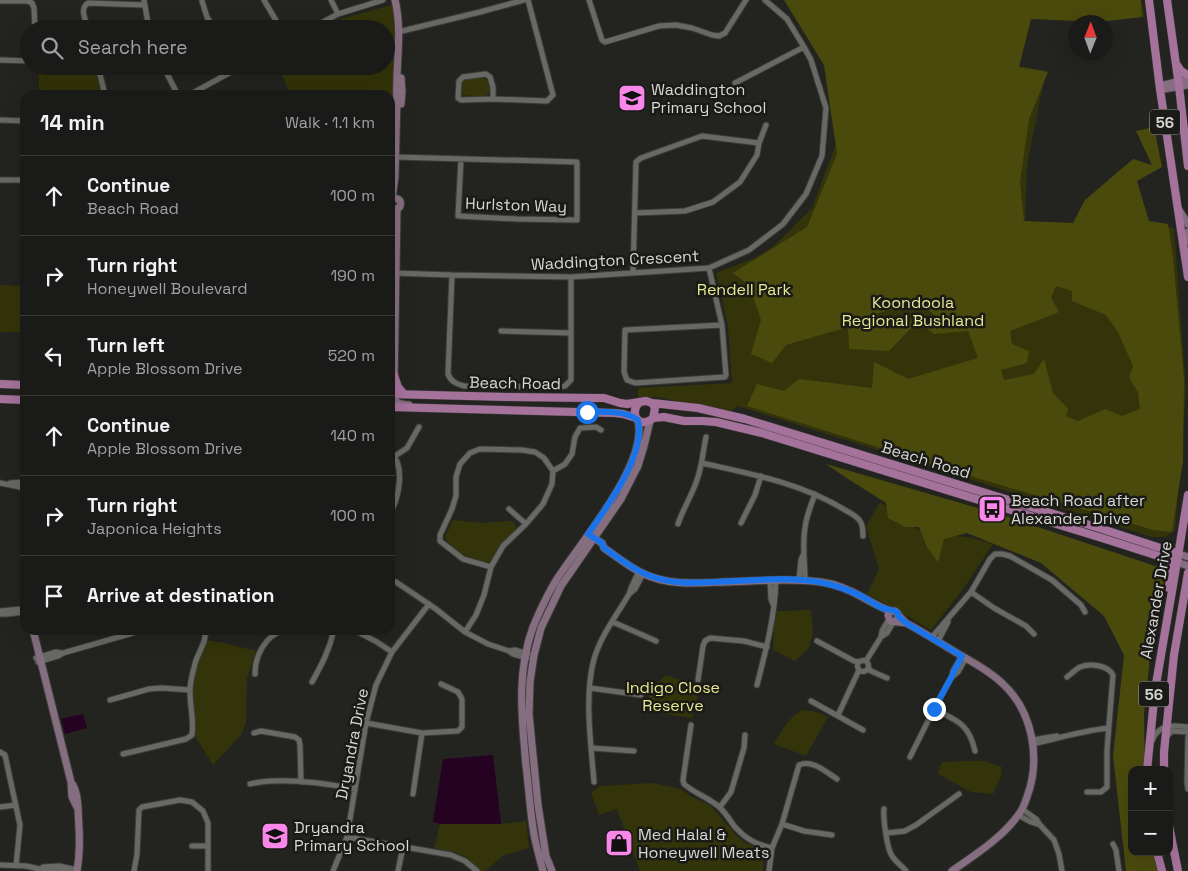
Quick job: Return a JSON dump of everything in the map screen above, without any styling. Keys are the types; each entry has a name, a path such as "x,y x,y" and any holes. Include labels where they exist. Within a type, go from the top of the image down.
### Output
{"main road":[{"name":"56","path":"1149,0 1188,277"},
{"name":"56","path":"1167,0 1188,166"},
{"path":"1175,61 1188,77"},
{"path":"395,380 404,394"},
{"path":"0,385 20,386"},
{"name":"Beach Road","path":"395,393 604,398 620,403 639,403"},
{"path":"0,399 20,400"},
{"path":"646,401 652,403 655,408 652,420 645,422 637,419 635,409 639,403 646,401"},
{"name":"Beach Road","path":"652,403 698,408 745,419 1127,536 1178,558"},
{"name":"Beach Road","path":"395,408 615,413 637,419"},
{"name":"Beach Road","path":"652,420 664,417 684,421 716,422 762,433 1163,558 1178,558"},
{"name":"Alexander Drive","path":"1147,766 1155,690 1188,495"},
{"path":"1127,536 1167,545 1176,544 1181,540"},
{"path":"1163,558 1169,567 1167,620"},
{"name":"Alexander Drive","path":"1164,766 1166,726 1174,655 1188,577"},
{"path":"1173,846 1178,871"},
{"path":"1158,856 1162,871"}],"street":[{"path":"264,0 276,20"},
{"path":"330,0 338,14"},
{"path":"327,20 338,14 383,0"},
{"path":"395,0 401,32"},
{"path":"395,174 397,157 396,91 401,32 400,0"},
{"path":"401,32 526,0 553,95 548,101 461,100 458,98 459,81 462,77 486,74 490,77 493,87 493,99"},
{"path":"589,0 602,40 605,42 659,26 676,25 719,36 724,33 746,0"},
{"name":"Waddington Crescent","path":"395,273 570,277 633,273 709,268 749,250 783,224 806,194 822,156 826,108 811,60 804,47 787,19 765,0"},
{"path":"0,1 27,1 32,3 35,20"},
{"path":"202,1 209,20"},
{"path":"86,20 83,9 88,3 144,2 147,20"},
{"path":"735,83 804,47"},
{"path":"0,60 20,61"},
{"path":"100,75 104,90"},
{"path":"168,75 175,90"},
{"path":"197,90 224,75"},
{"path":"1178,84 1188,77"},
{"path":"1160,88 1178,84 1188,85"},
{"path":"0,120 20,121"},
{"path":"635,213 685,211 713,202 740,182 757,155 759,143 766,126"},
{"path":"633,273 636,162 641,158 702,136 759,143"},
{"name":"Hurlston Way","path":"397,157 578,162 577,220 458,216 461,159"},
{"path":"0,180 20,180"},
{"path":"395,200 400,201 400,205 395,207"},
{"path":"1179,210 1188,224"},
{"path":"1184,244 1188,232"},
{"path":"709,268 722,325 725,377 635,383 627,380 624,372 625,330 722,325"},
{"path":"452,275 448,374 454,383 464,386 553,387 565,386 571,380 570,277"},
{"path":"501,331 570,333"},
{"path":"395,400 401,404 417,405 426,408"},
{"path":"543,871 534,835 529,714 530,682 534,657 541,628 561,586 615,496 632,462 639,427 637,419"},
{"path":"552,871 546,856 521,713 522,682 526,655 533,626 554,584 621,499 638,466 652,420"},
{"path":"395,453 407,448 419,427"},
{"path":"553,471 565,464 572,454 575,437 580,428 596,427 601,430"},
{"path":"678,524 694,489 702,462 706,436"},
{"path":"465,632 476,615 484,595 491,567 503,546 543,504 552,484 553,471 544,458 535,452 480,449 470,454 460,464 456,477 456,496 440,535 440,541 463,559 491,567"},
{"path":"624,478 634,468 637,458 641,458"},
{"path":"395,461 399,470 400,486 395,500"},
{"path":"702,462 761,476 827,499 860,520 863,536"},
{"path":"741,523 755,495 761,476"},
{"path":"0,482 20,482"},
{"path":"0,482 20,487"},
{"path":"802,580 801,560 805,527 815,494"},
{"path":"509,509 526,524"},
{"path":"590,538 602,543 604,548 641,573 655,578 694,583 802,580 824,582 842,588 864,597 892,617 935,639 986,670 1004,685 1022,709 1026,718 1033,742 1034,762 1032,781 1020,812 1006,830 952,871"},
{"path":"935,639 948,618 971,592 990,559 995,554 1010,556 1052,580 1081,605 1085,612"},
{"name":"Beach Road","path":"1178,558 1188,557"},
{"name":"Beach Road","path":"1178,558 1188,566"},
{"path":"594,782 591,748 590,688 594,659 604,634 641,573"},
{"path":"757,685 773,620 774,605 771,599 773,580"},
{"path":"395,582 429,604 465,632 488,644 514,654 534,657"},
{"path":"971,592 994,608 1026,626 1034,634"},
{"name":"Dryandra Drive","path":"333,871 347,837 366,723 376,684 392,652 429,604"},
{"path":"0,612 20,611"},
{"path":"866,661 881,638 887,633 892,617"},
{"path":"613,622 656,641"},
{"path":"0,865 38,868 53,866 74,870 79,851 78,809 72,797 71,782 33,635"},
{"path":"39,659 56,652 63,653 126,635"},
{"path":"123,754 186,739 192,735 190,690 195,663 206,635"},
{"path":"256,674 255,668 258,657 264,644 274,635"},
{"path":"312,682 330,647 333,635"},
{"path":"364,635 392,652"},
{"path":"698,680 703,646 705,641 710,638 744,641 767,647"},
{"path":"817,641 854,661 866,661"},
{"path":"910,757 954,671 964,657"},
{"path":"866,661 871,671 887,678"},
{"path":"838,715 860,670 858,662"},
{"path":"1067,677 1080,668 1092,665 1106,668 1113,675 1108,728 1107,787 1101,792 1087,792"},
{"path":"860,670 863,671 868,668"},
{"path":"366,723 422,732 458,731 462,727 462,699 458,692 442,684"},
{"path":"590,688 641,695"},
{"path":"110,700 149,689 190,690"},
{"path":"811,701 863,730"},
{"path":"934,709 957,720 968,730 975,751"},
{"path":"691,725 684,784 720,807 745,836 757,844 772,848"},
{"path":"1148,766 1156,732 1171,725 1188,727"},
{"path":"1033,742 1046,737 1108,728"},
{"path":"254,733 261,731 295,737 299,740 301,782"},
{"path":"1165,739 1172,731 1188,732"},
{"path":"413,794 422,732"},
{"path":"720,807 731,792 744,748 744,735"},
{"path":"1188,737 1186,781 1188,789"},
{"path":"591,748 634,751"},
{"path":"0,752 5,755 20,825 16,866"},
{"path":"770,871 772,848 782,824 799,765 810,762 837,778"},
{"path":"250,784 262,781 301,782 354,789"},
{"path":"887,833 905,830 916,825 959,794"},
{"path":"134,871 137,854 139,810 180,800 192,802 202,811 208,823 208,871"},
{"path":"0,807 16,805"},
{"path":"884,809 883,817 888,848 892,856 906,871"},
{"path":"1020,812 1036,819 1054,840 1062,871"},
{"path":"782,824 804,831 832,835"},
{"path":"534,835 542,835"},
{"path":"347,837 451,855 464,860 476,871"},
{"path":"1113,844 1116,850 1119,871"},
{"path":"192,846 208,846"},
{"path":"398,871 403,847"}],"green space":[{"name":"Koondoola Regional Bushland","path":"787,0 1141,0 1145,17 1113,17 1113,15 1032,16 1019,66 1046,71 1027,165 1025,222 1138,224 1174,228 1186,391 1175,530 1166,537 1152,537 738,406 729,413 658,397 638,397 638,388 732,383 728,326 716,273 755,258 774,246 812,208 837,141 830,58"},
{"path":"395,4 395,20 338,20"},
{"path":"39,75 97,75 101,90 39,90"},
{"path":"282,75 394,75 394,90 289,90"},
{"path":"480,77 487,80 490,85 488,94 485,97 461,95 462,82"},
{"path":"0,285 20,286 20,332 0,332"},
{"path":"880,502 920,531 973,538 993,544 964,588 931,630 902,613 899,609 867,594 879,569 866,526"},
{"path":"453,520 482,523 508,521 514,522 516,528 499,546 491,562 485,562 458,552 448,542 445,537"},
{"path":"811,610 813,633 809,648 795,661 773,650 777,611"},
{"path":"207,640 256,651 247,678 246,723 241,735 213,765 195,736 193,688 197,666"},
{"name":"Indigo Close Reserve","path":"666,675 690,683 699,690 692,718 665,714 647,704 650,690"},
{"path":"802,710 816,712 828,717 806,756 774,744 789,721"},
{"path":"985,761 1002,767 1001,776 993,794 971,792 938,774 942,762"},
{"path":"652,783 681,789 692,797 710,805 745,843 762,849 764,856 763,871 640,871 617,809 599,815 591,793 600,786"},
{"path":"526,821 529,848 504,855 485,871 480,871 466,857 454,852 434,848 440,824 501,824"}],"shaded area":[{"name":"Koondoola Regional Bushland","path":"784,0 1141,0 1142,17 1113,20 1113,15 1068,15 1068,21 1031,19 1019,67 1048,72 1029,119 1020,182 1024,221 1073,223 1085,200 1133,159 1152,165 1136,131 1154,127 1162,167 1137,181 1149,221 1168,224 1173,258 1184,379 1183,461 1172,532 1153,530 970,476 747,406 757,384 784,391 799,379 872,388 874,362 908,379 978,358 968,331 934,334 920,323 941,321 920,302 864,317 917,322 889,351 849,349 848,327 786,345 772,363 751,354 761,320 749,285 733,273 807,227 837,154 824,65","holes":["1056,286 1072,291 1072,301 1106,315 1118,332 1133,366 1129,378 1138,392 1140,409 1122,416 1105,409 1078,421 1066,416 1068,409 1053,393 1044,359 1034,374 1004,380 1001,370 1027,363 1029,351 1012,344 1010,331 1059,312 1051,298"]},
{"path":"826,464 1005,516 1164,569 1163,595 1152,639 1144,714 1145,766 1128,766 1128,856 1157,856 1159,871 1126,871 1113,756 1124,655 1104,616 1041,563 967,533 944,539 938,562 927,547 919,527 905,527 888,518 886,503"},
{"path":"83,714 87,728 65,734 61,719"},
{"path":"493,755 501,824 440,824 433,822 443,759"}],"place":[{"name":"Waddington Primary School","path":"632,98"},
{"name":"Beach Road after Alexander Drive","path":"992,509"},
{"name":"Dryandra Primary School","path":"275,836"},
{"name":"Med Halal & Honeywell Meats","path":"619,843"}],"route":[{"path":"587,412 615,413 631,416 638,420 639,427 632,462 615,496 588,534 602,543 604,548 636,570 655,578 694,583 776,580 824,582 864,597 881,608 895,611 906,623 962,656 934,709"}],"park label":[{"name":"Rendell Park","path":"744,289"}]}
